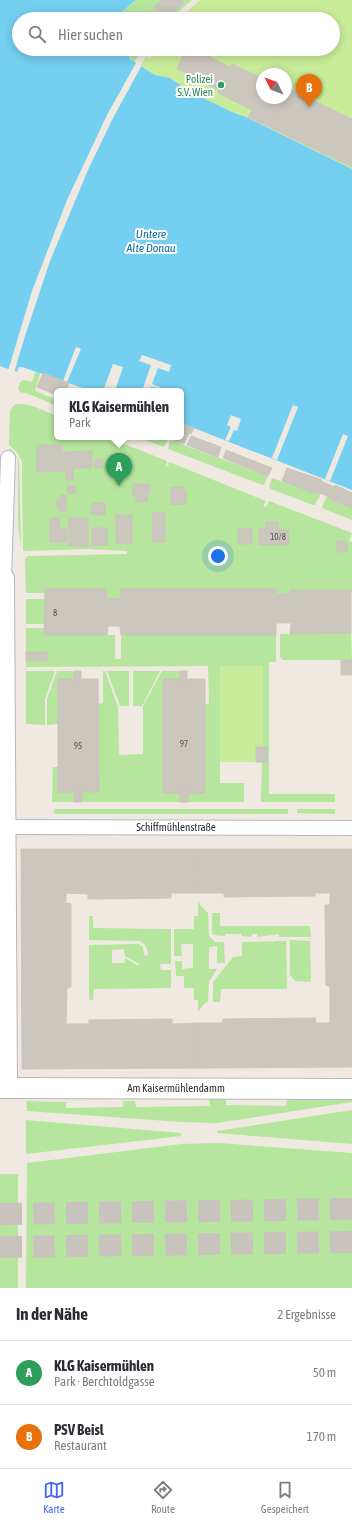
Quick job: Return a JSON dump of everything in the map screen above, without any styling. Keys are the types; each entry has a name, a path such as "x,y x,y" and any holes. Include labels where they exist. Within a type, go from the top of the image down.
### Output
{"street":[{"path":"3,1088 2,578 8,458"},
{"name":"Schiffmühlenstraße","path":"2,827 352,828"},
{"name":"Am Kaisermühlendamm","path":"3,1088 352,1089"}],"green space":[{"path":"136,0 192,0 178,12 121,12"},
{"name":"Polizei S.V. Wien","path":"200,0 352,0 352,169 191,92 170,78 155,75 140,66 146,57 150,59 152,56 340,56 340,12 187,12"},
{"path":"129,56 138,56 134,62"},
{"path":"36,371 40,373 35,391 54,399 54,405 29,394 20,392 18,388 20,382 23,380 32,382"},
{"path":"16,404 21,404 32,406 54,415 54,440 114,440 167,461 166,466 168,466 169,462 266,501 263,506 266,507 269,501 352,533 349,541 352,542 352,593 350,590 291,590 291,594 276,594 276,589 121,589 121,599 107,598 106,589 46,589 45,593 26,593 25,559 28,556 127,554 127,551 88,549 23,551 22,461 16,451 9,445 10,411"},
{"path":"145,440 168,440 164,447"},
{"path":"170,440 268,476 264,485 260,484 168,449"},
{"path":"9,448 14,452 19,460 21,547 18,526 18,459 16,457 11,457"},
{"path":"272,478 316,494 317,492 321,494 315,505 313,505 271,489 269,487"},
{"path":"327,496 330,497 330,499 352,508 352,520 322,508"},
{"path":"26,599 45,599 45,624 26,624"},
{"path":"26,628 45,628 45,635 115,635 115,659 121,659 121,635 276,635 276,662 269,662 269,794 335,794 335,802 261,802 262,762 267,762 267,747 263,747 263,666 220,666 220,783 244,783 244,802 188,802 188,794 205,793 205,704 209,704 208,666 26,667 26,661 47,661 47,652 26,652"},
{"path":"351,628 352,660 283,660 280,657 280,634 351,633"},
{"path":"220,666 263,666 263,747 256,747 256,762 220,762"},
{"path":"26,671 55,671 45,699 45,725 26,724"},
{"path":"57,671 74,671 75,679 58,679 58,724 47,725 47,699"},
{"path":"103,671 105,671 118,707 119,755 143,754 143,706 162,671 180,671 180,679 163,679 163,793 180,793 180,802 82,802 82,792 99,792 98,704 103,703"},
{"path":"107,671 129,671 129,706 120,706"},
{"path":"133,671 160,671 142,706 133,706"},
{"path":"53,767 58,767 58,793 75,792 74,802 52,802"},
{"path":"54,809 288,809 288,814 54,814"},
{"path":"297,809 335,809 335,814 297,813"},
{"path":"198,901 208,913 209,936 215,942 224,942 225,963 217,963 217,946 209,947 209,969 217,969 209,981 208,1001 198,1012 198,1000 194,1000 194,988 184,988 184,976 176,976 175,961 182,961 182,969 193,968 193,944 181,944 182,956 174,956 174,929 194,929 194,916 198,916"},
{"path":"212,913 220,913 220,926 310,926 311,937 279,937 279,934 257,937 257,934 252,934 251,937 242,936 241,934 225,934 225,936 213,935"},
{"path":"89,916 93,916 93,928 171,929 171,964 160,964 161,970 171,970 171,988 94,989 93,1000 89,1000 89,945 139,944 143,947 144,955 148,956 148,951 143,943 139,941 89,940","holes":["124,949 125,956 139,964 139,966 125,958 125,963 112,963 112,950"]},
{"path":"290,940 310,941 311,982 295,981 290,975"},
{"path":"286,941 287,989 221,989 220,1002 213,1002 213,982 233,957 242,956 242,942"},
{"path":"209,1099 226,1099 226,1105 286,1106 287,1100 352,1099 352,1102 217,1123 182,1122 27,1111 26,1101 66,1102 66,1108 123,1107 123,1101 135,1101 136,1107 210,1106"},
{"path":"352,1110 352,1144 217,1133 217,1131"},
{"path":"26,1120 181,1133 181,1136 26,1154"},
{"path":"219,1143 352,1153 352,1288 26,1288 27,1163 182,1144"},
{"path":"0,1174 18,1174 18,1288 0,1288"}],"water":[{"name":"Untere Alte Donau","path":"0,0 136,0 121,12 12,12 12,56 129,56 130,59 155,75 170,78 191,92 352,169 352,490 184,424 184,388 83,388 22,367 19,367 17,372 0,366"}],"pier":[{"path":"137,61 142,65 113,118 88,170 50,261 14,373 8,371 32,291 67,200 107,115"},
{"path":"76,347 81,349 67,382 63,381"},
{"path":"142,355 171,365 169,372 158,368 152,384 162,388 143,388 151,365 139,361"},
{"path":"113,364 123,367 116,388 104,388"},
{"path":"293,405 298,407 277,460 272,458"},
{"path":"231,415 241,419 237,431 234,430 229,441 225,440 231,427 227,425"},
{"path":"343,434 348,436 330,481 325,479"}],"building":[{"path":"171,0 178,8 170,12 160,1"},
{"path":"171,0 182,0 184,3 178,8"},
{"path":"160,2 168,12 158,12 154,7"},
{"path":"183,56 207,56 230,67 232,64 256,75 256,104 292,104 292,90 352,119 352,167 248,117 252,110 218,93 219,90 177,69"},
{"path":"43,373 69,383 67,388 54,388 54,394 37,387"},
{"path":"184,424 194,428 191,434 189,433 184,444 174,440 184,440"},
{"path":"191,436 221,447 218,457 187,445"},
{"path":"37,445 62,445 62,452 65,452 65,470 37,472"},
{"path":"226,450 272,468 268,476 223,458"},
{"path":"92,451 92,468 73,468 73,480 66,480 66,452"},
{"path":"95,459 102,459 102,468 95,468"},
{"path":"287,468 322,480 316,494 282,481"},
{"path":"321,481 334,487 330,497 317,492"},
{"path":"133,484 150,484 150,494 147,494 147,502 136,502 136,495 133,495"},
{"path":"335,485 352,493 352,508 330,499"},
{"path":"67,486 76,486 76,493 68,494"},
{"path":"171,487 183,487 183,490 186,490 186,504 171,505"},
{"path":"60,495 66,495 66,511 58,511 58,507 56,507 57,499 60,499"},
{"path":"92,503 105,503 105,515 91,514"},
{"path":"153,513 165,513 165,542 152,542"},
{"path":"116,515 132,515 132,544 116,543"},
{"path":"50,518 59,518 59,528 50,528"},
{"path":"69,518 88,518 88,546 69,546"},
{"path":"266,522 278,522 278,530 289,530 289,545 259,545 259,529 266,529"},
{"path":"50,528 67,528 67,542 50,542"},
{"path":"92,528 107,528 107,545 92,545"},
{"path":"238,528 252,529 252,544 238,544"},
{"path":"337,541 347,542 347,552 337,552"},
{"path":"45,589 106,589 107,598 121,599 121,589 276,589 276,594 291,594 291,590 351,590 351,633 290,634 291,623 276,623 276,635 121,635 120,626 108,626 107,635 44,635"},
{"path":"26,652 47,652 47,661 26,661"},
{"path":"341,660 352,660 352,675 341,675"},
{"path":"74,671 81,671 81,688 75,688"},
{"path":"180,671 187,671 187,688 180,688"},
{"path":"58,679 75,679 75,688 81,688 82,679 98,679 99,792 82,792 82,784 75,784 75,792 58,793"},
{"path":"163,679 180,679 180,688 187,688 187,679 205,679 205,793 188,794 188,783 180,784 180,793 163,793"},
{"path":"256,747 267,747 267,762 256,762"},
{"path":"188,783 188,802 180,802 180,784"},
{"path":"75,784 82,784 82,802 74,802"},
{"path":"21,849 197,849 198,893 171,893 171,898 88,899 88,894 66,893 66,903 71,904 71,987 67,988 66,1024 89,1024 89,1020 172,1019 172,1024 198,1023 198,1068 22,1069"},
{"path":"197,849 352,849 352,1067 198,1068 198,1023 223,1023 223,1019 316,1018 315,1023 330,1023 330,986 326,985 325,905 330,905 330,893 315,893 315,896 224,897 224,893 198,893"}],"tunnel":[{"path":"0,1214 352,1209"},
{"path":"0,1247 352,1242"}],"place":[{"name":"Polizei S.V. Wien","path":"221,85"},
{"name":"PSV Beisl","path":"309,107"},
{"name":"KLG Kaisermühlen","path":"119,486"}]}
